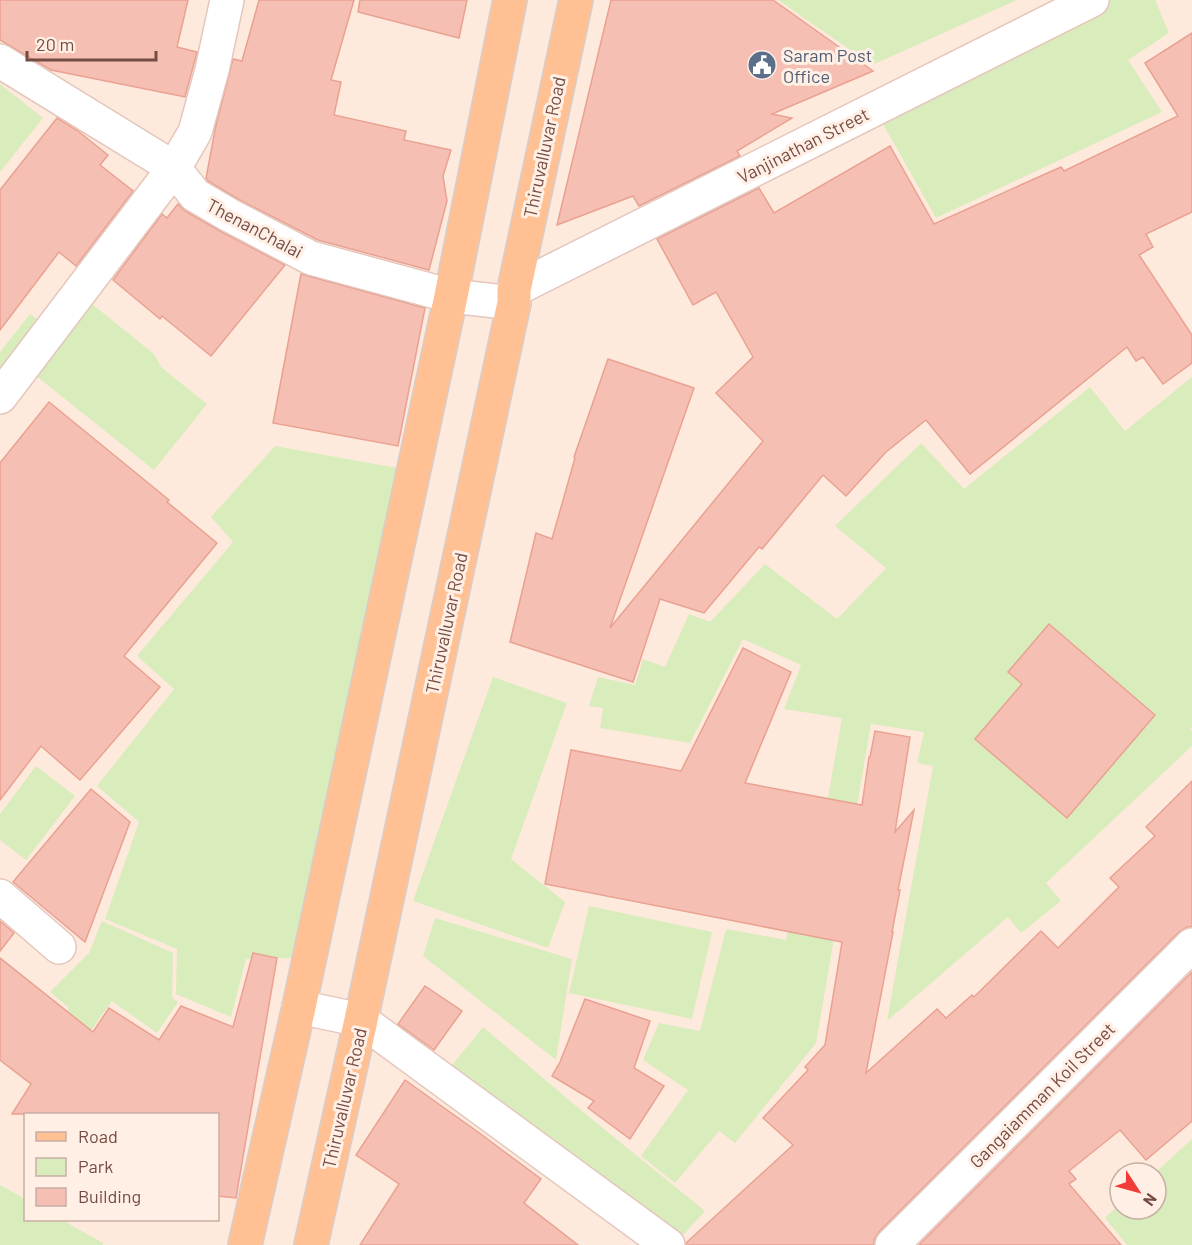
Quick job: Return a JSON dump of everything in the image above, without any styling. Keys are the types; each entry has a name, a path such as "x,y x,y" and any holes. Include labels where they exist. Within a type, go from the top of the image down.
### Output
{"main road":[{"path":"245,1245 299,1007 451,296 510,0"},
{"name":"Thiruvalluvar Road","path":"311,1245 361,1020 576,0"}],"street":[{"path":"0,397 174,168 195,132 212,70 227,0"},
{"name":"Vanjinathan Street","path":"514,296 1092,0"},
{"name":"ThenanChalai","path":"0,61 174,168 195,195 311,258 451,296 514,296"},
{"path":"0,896 59,947"},
{"name":"Gangaiamman Koil Street","path":"892,1245 1192,945"},
{"path":"299,1007 361,1020 655,1241"}],"green space":[{"path":"778,0 1017,0 872,65"},
{"path":"1083,0 1155,0 1169,33 1128,60 1162,112 936,218 870,101"},
{"path":"0,84 43,118 0,172"},
{"path":"92,304 154,354 162,368 207,404 154,470 35,375"},
{"path":"30,314 44,324 0,380 0,352"},
{"path":"1192,377 1192,727 1190,729 1192,746 1046,883 1061,901 1021,933 1008,917 887,1021 933,766 917,763 924,732 871,724 816,1043 735,1143 719,1131 675,1183 641,1156 688,1090 643,1060 659,1023 700,1031 726,929 786,940 806,832 822,831 842,718 784,709 801,665 743,639 690,743 600,728 603,708 589,706 598,677 635,685 643,659 665,667 689,614 710,622 765,564 837,619 886,568 835,526 921,443 964,489 1090,387 1125,431"},
{"path":"275,446 403,469 292,958 246,959 231,1017 176,994 177,949 105,919 139,822 97,786 174,689 137,656 233,542 211,517"},
{"path":"493,677 567,703 511,859 565,902 548,948 413,901"},
{"path":"36,766 75,796 26,860 0,840 0,814"},
{"path":"589,906 712,932 692,1019 569,993"},
{"path":"435,918 572,959 556,1060 423,956"},
{"path":"102,921 173,953 172,998 178,1002 157,1033 112,1001 75,1053 20,1073 69,1008 50,992 89,953"},
{"path":"483,1027 705,1211 676,1243 445,1074"},
{"path":"1192,1139 1192,1245 1127,1245 1105,1218 1108,1215 1108,1221 1168,1221 1168,1161"},
{"path":"0,1185 24,1198 24,1221 64,1221 103,1243 103,1245 0,1245"}],"building":[{"path":"0,0 188,0 177,47 197,52 185,97 51,70 0,40"},
{"path":"259,0 354,0 331,80 341,82 334,115 406,131 404,140 451,150 443,176 447,201 429,270 318,240 238,199 206,178 216,125 233,59 242,61"},
{"path":"360,0 467,0 459,38 358,12"},
{"path":"611,0 773,0 873,71 772,114 792,118 737,151 740,156 639,206 633,196 557,225"},
{"path":"1192,33 1192,212 1146,234 1153,247 1139,255 1192,335 1192,363 1163,384 1143,357 1136,361 1127,347 970,474 926,420 886,452 846,496 823,475 762,549 759,547 704,613 660,599 633,682 510,642 536,533 552,539 574,457 608,359 694,388 610,628 763,441 716,393 753,357 716,292 693,305 657,239 759,188 774,213 890,146 934,224 1061,167 1064,171 1178,116 1145,63"},
{"path":"57,118 78,131 108,155 100,165 133,191 76,266 59,252 0,330 0,190"},
{"path":"178,204 185,211 220,231 285,265 211,356 162,316 160,319 113,280 162,214 167,218"},
{"path":"301,274 425,308 398,446 273,423"},
{"path":"49,402 169,500 167,502 217,543 124,656 160,687 80,780 41,746 0,800 0,463"},
{"path":"1049,624 1155,715 1067,818 975,739 1022,684 1008,672"},
{"path":"743,648 791,672 745,783 862,805 875,731 910,737 895,832 914,810 866,1073 937,1009 946,1018 972,995 974,997 1041,931 1058,948 1119,887 1110,878 1155,836 1146,827 1192,781 1192,927 1179,932 879,1232 874,1245 686,1245 793,1145 763,1118 808,1070 805,1067 825,1045 842,942 545,884 571,750 681,771"},
{"path":"91,789 130,822 85,942 13,882"},
{"path":"0,921 14,933 0,951"},
{"path":"253,953 277,958 236,1198 219,1196 219,1113 12,1114 31,1084 0,1060 0,958 93,1032 109,1008 159,1040 181,1006 233,1027"},
{"path":"1192,972 1192,1121 1146,1160 1120,1130 1069,1171 1076,1179 1069,1184 1121,1245 919,1245"},
{"path":"425,986 462,1011 434,1050 398,1024"},
{"path":"585,999 650,1021 634,1068 664,1086 630,1139 588,1108 594,1101 552,1076 560,1062"},
{"path":"405,1080 541,1179 524,1203 578,1245 360,1245 399,1184 356,1155"}],"place":[{"name":"Saram Post Office","path":"762,65"}]}
